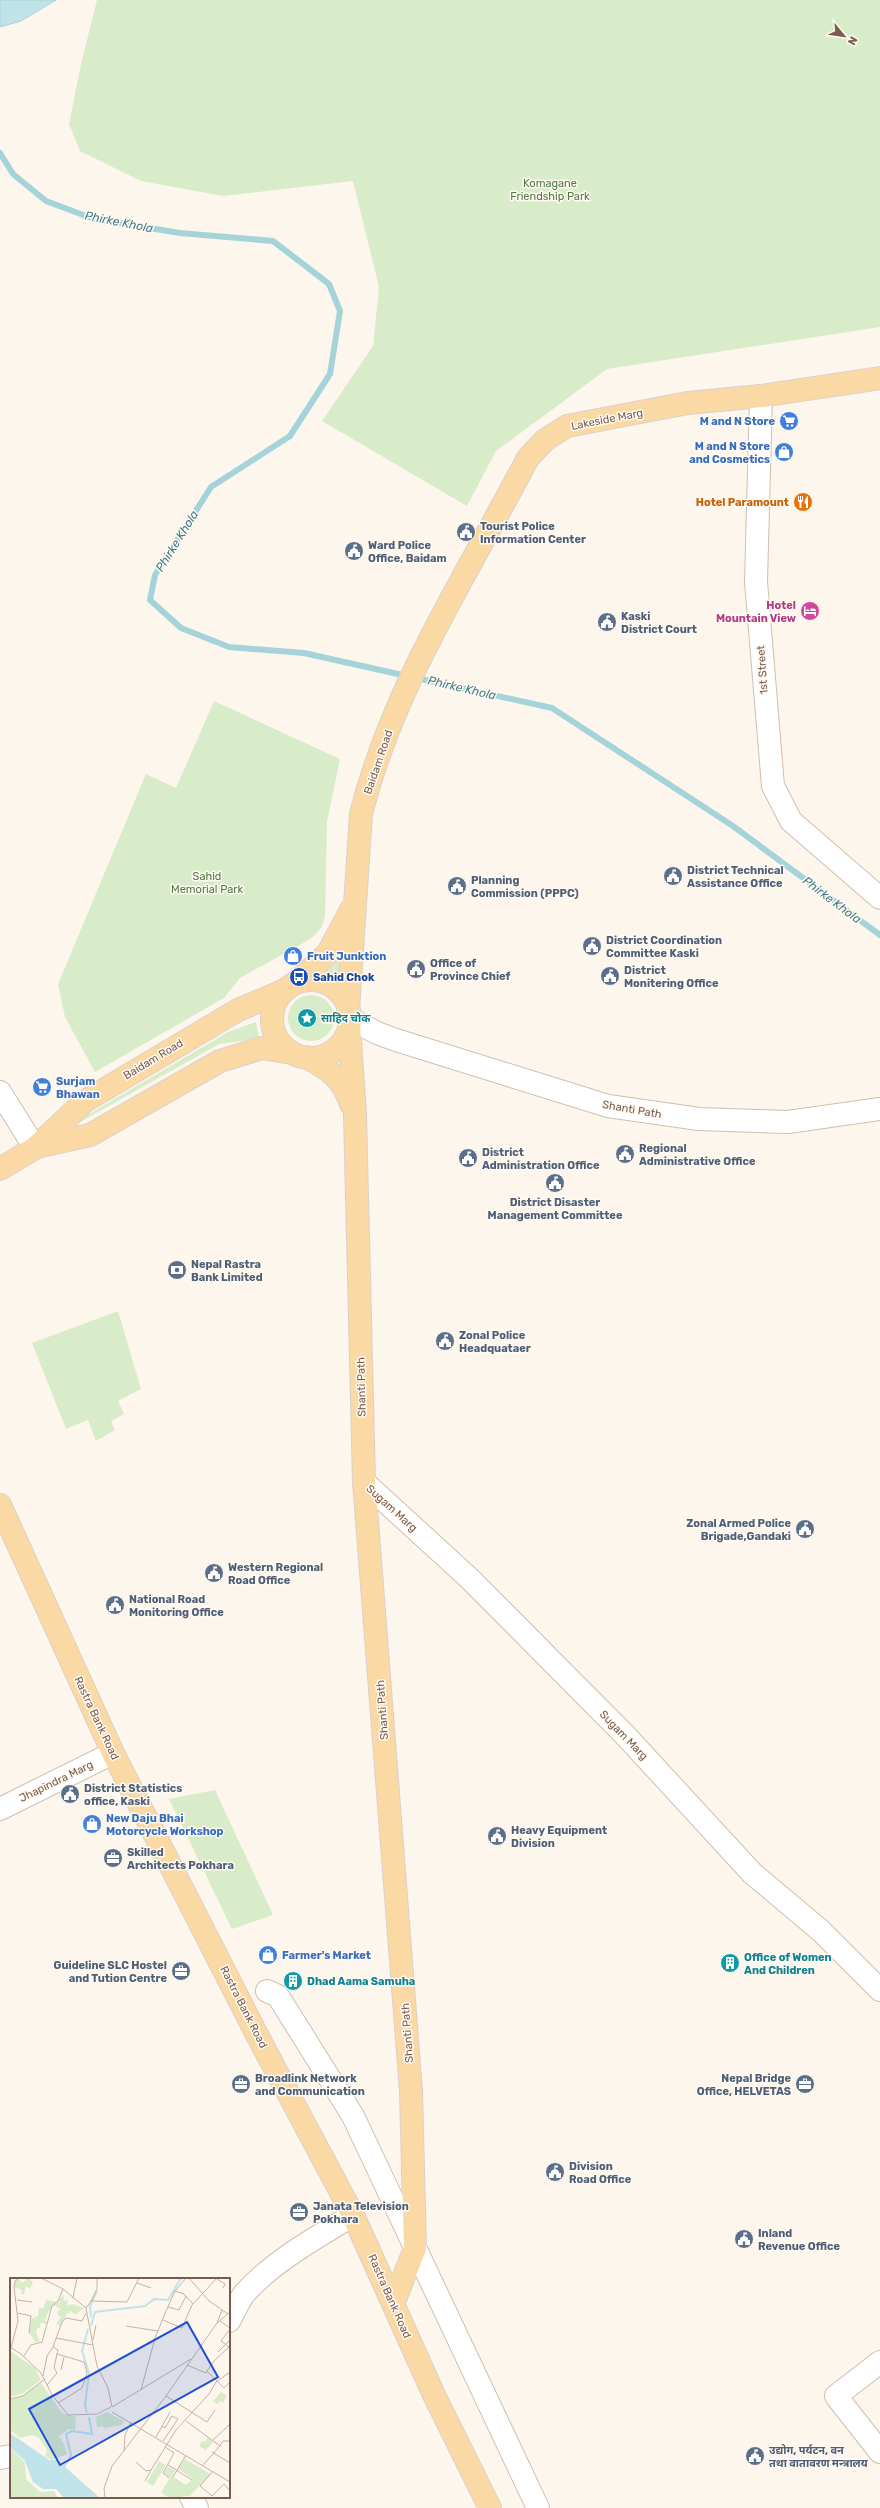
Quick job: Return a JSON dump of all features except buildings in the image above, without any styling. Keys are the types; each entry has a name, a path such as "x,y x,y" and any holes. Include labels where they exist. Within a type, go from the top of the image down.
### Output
{"main road":[{"name":"Lakeside Marg","path":"429,642 528,458 545,440 567,426 688,403 761,396 880,378"},
{"name":"Baidam Road","path":"35,1148 90,1135 220,1061 238,1054 262,1048 316,1057 334,1050 346,1035 349,1018 361,814 367,791 400,701 429,642"},
{"name":"Baidam Road","path":"299,1055 277,1038 273,1029 274,1008 289,987 328,953 349,917 357,890"},
{"name":"Baidam Road","path":"0,1169 35,1148 85,1101 238,1010 289,987 311,980 328,984 341,994 349,1018"},
{"name":"Shanti Path","path":"349,1018 355,1114 364,1482 411,2091 415,2248 394,2302"},
{"name":"Shanti Path","path":"299,1055 328,1069 338,1078 355,1114"},
{"name":"Rastra Bank Road","path":"0,1505 113,1753 353,2215 394,2302 434,2396 490,2508"}],"street":[{"name":"1st Street","path":"761,396 756,582 773,786 791,821 880,898"},
{"name":"Shanti Path","path":"349,1018 377,1033 390,1038 608,1106 699,1119 788,1122 880,1109"},
{"path":"0,1092 35,1148"},
{"name":"Sugam Marg","path":"364,1482 470,1579 625,1735 752,1873 820,1931 880,1990"},
{"name":"Jhapindra Marg","path":"0,1809 113,1753"},
{"path":"267,1991 278,1996 353,2116 538,2508"},
{"path":"230,2319 244,2295 266,2274 289,2255 353,2215"},
{"path":"880,2362 836,2396 880,2452"},
{"path":"0,2458 10,2456"},
{"path":"192,2498 197,2508"}],"green space":[{"name":"Komagane Friendship Park","path":"97,0 880,0 880,327 607,369 496,451 467,506 322,421 373,346 379,287 353,181 223,196 141,181 80,151 69,124 81,64"},
{"name":"Sahid Memorial Park","path":"214,701 340,759 327,822 325,917 321,928 312,938 240,978 224,998 95,1072 65,1017 58,984 146,774 176,788"},
{"path":"343,941 339,984 331,977 321,974"},
{"path":"311,995 324,999 330,1005 334,1018 330,1031 324,1037 311,1041 298,1037 292,1031 288,1018 292,1005 298,999"},
{"path":"256,1022 260,1042 249,1040 219,1044 75,1125 74,1123 228,1032"},
{"path":"118,1311 141,1389 118,1401 124,1414 111,1421 115,1430 96,1441 88,1420 66,1429 32,1343"},
{"path":"215,1790 273,1915 232,1929 169,1799"}],"water":[{"path":"0,0 56,0 21,21 0,27"}],"waterway":[{"name":"Phirke Khola","path":"0,153 13,174 46,201 94,219 180,233 273,241 329,284 340,311 330,374 290,436 211,487 155,575 150,600 181,628 229,647 304,653 407,676"},
{"name":"Phirke Khola","path":"416,678 552,708 733,826 880,935"}],"place":[{"name":"M and N Store","path":"789,421"},
{"name":"M and N Store and Cosmetics","path":"784,452"},
{"name":"Hotel Paramount","path":"803,502"},
{"name":"Tourist Police Information Center","path":"466,532"},
{"name":"Ward Police Office, Baidam","path":"354,551"},
{"name":"Hotel Mountain View","path":"810,611"},
{"name":"Kaski District Court","path":"607,622"},
{"name":"District Technical Assistance Office","path":"673,876"},
{"name":"Planning Commission (PPPC)","path":"457,886"},
{"name":"District Coordination Committee Kaski","path":"592,946"},
{"name":"Fruit Junktion","path":"293,956"},
{"name":"Office of Province Chief","path":"416,969"},
{"name":"District Monitering Office","path":"610,976"},
{"name":"Sahid Chok","path":"299,977"},
{"name":"साहिद चोक","path":"307,1018"},
{"name":"Surjam Bhawan","path":"42,1087"},
{"name":"Regional Administrative Office","path":"625,1154"},
{"name":"District Administration Office","path":"468,1158"},
{"name":"District Disaster Management Committee","path":"555,1183"},
{"name":"Nepal Rastra Bank Limited","path":"177,1270"},
{"name":"Zonal Police Headquataer","path":"445,1341"},
{"name":"Zonal Armed Police Brigade,Gandaki","path":"805,1529"},
{"name":"Western Regional Road Office","path":"214,1573"},
{"name":"National Road Monitoring Office","path":"115,1605"},
{"name":"District Statistics office, Kaski","path":"70,1794"},
{"name":"New Daju Bhai Motorcycle Workshop","path":"92,1824"},
{"name":"Heavy Equipment Division","path":"497,1836"},
{"name":"Skilled Architects Pokhara","path":"113,1858"},
{"name":"Farmer's Market","path":"268,1955"},
{"name":"Office of Women And Children","path":"730,1963"},
{"name":"Guideline SLC Hostel and Tution Centre","path":"181,1971"},
{"name":"Dhad Aama Samuha","path":"293,1981"},
{"name":"Broadlink Network and Communication","path":"241,2084"},
{"name":"Nepal Bridge Office, HELVETAS","path":"805,2084"},
{"name":"Division Road Office","path":"555,2172"},
{"name":"Janata Television Pokhara","path":"299,2212"},
{"name":"Inland Revenue Office","path":"744,2239"},
{"name":"उद्योग, पर्यटन, वन तथा वातावरण मन्त्रालय","path":"755,2456"}]}
